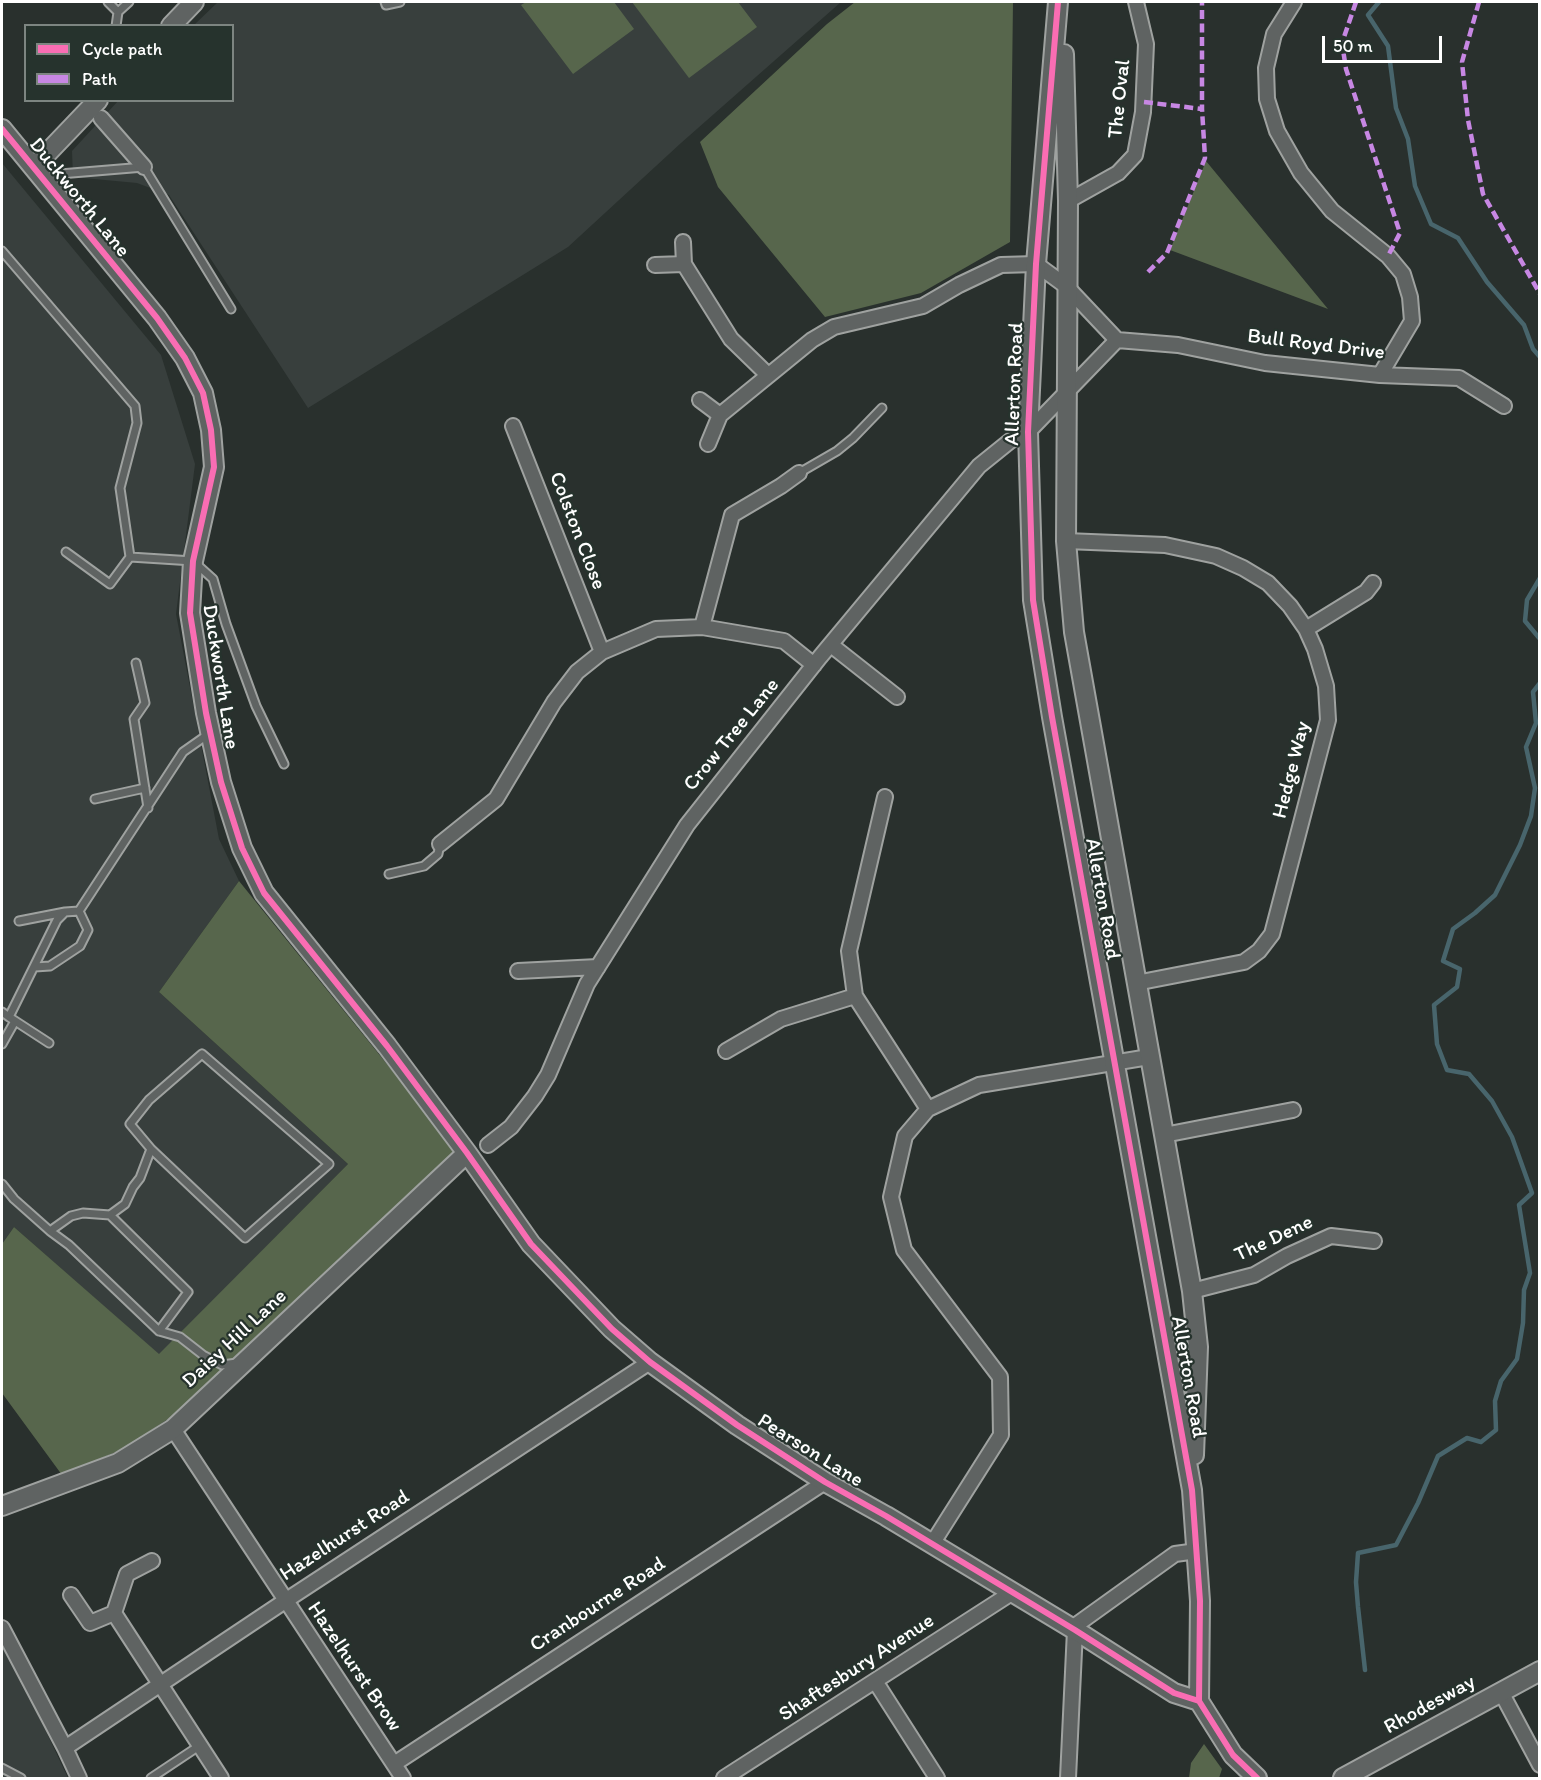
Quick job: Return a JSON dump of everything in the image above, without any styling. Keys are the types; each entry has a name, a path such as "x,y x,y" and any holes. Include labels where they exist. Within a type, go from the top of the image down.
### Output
{"street":[{"path":"173,24 194,2"},
{"name":"Allerton Road","path":"1058,2 1035,264 1028,432 1033,600 1052,717 1192,1490 1200,1601 1199,1701"},
{"name":"Allerton Road","path":"1063,2 1068,201 1066,541 1074,632 1192,1291 1197,1347 1192,1490"},
{"name":"The Oval","path":"1068,201 1118,173 1135,155 1143,112 1146,44 1136,2"},
{"path":"1294,2 1274,34 1266,68 1267,99 1277,131 1301,173 1332,211 1388,256 1403,274 1410,297 1412,321 1380,375"},
{"path":"34,167 99,109 144,167"},
{"name":"Duckworth Lane","path":"2,129 157,318 185,358 203,393 211,430 214,467 193,561 190,613 210,733 221,782 242,848 264,893 387,1046 467,1153"},
{"path":"684,242 684,264 731,339 768,375"},
{"path":"655,266 684,264"},
{"path":"708,444 720,415 812,340 834,327 922,306 1001,265 1035,264 1066,286 1117,340 1066,394"},
{"name":"Bull Royd Drive","path":"1117,340 1179,345 1265,363 1380,375 1459,378 1504,406"},
{"name":"Crow Tree Lane","path":"488,1145 511,1127 535,1096 548,1074 587,984 687,825 814,665 979,466 1010,441 1028,432 1066,394"},
{"path":"699,400 720,415"},
{"name":"Colston Close","path":"513,426 602,652"},
{"path":"702,627 732,515 799,473"},
{"name":"Hedge Way","path":"1066,541 1165,546 1216,556 1243,567 1268,583 1290,606 1305,628 1315,649 1326,686 1328,720 1272,934 1259,951 1244,962 1136,983"},
{"path":"1305,628 1366,592 1373,583"},
{"path":"440,844 496,799 554,702 577,672 602,652 656,629 702,627 784,641 814,665"},
{"path":"831,645 897,697"},
{"path":"885,797 849,951 855,996 928,1109"},
{"path":"518,971 598,966"},
{"path":"726,1051 781,1019 855,996"},
{"path":"932,1544 1001,1435 1000,1377 904,1250 891,1197 905,1136 928,1109 979,1085 1149,1057"},
{"path":"1164,1135 1293,1110"},
{"name":"Daisy Hill Lane","path":"2,1506 118,1463 173,1429 467,1153"},
{"name":"Pearson Lane","path":"467,1153 531,1244 612,1329 650,1362 737,1425 825,1482 1013,1592 1174,1693 1199,1701"},
{"name":"The Dene","path":"1192,1291 1254,1275 1287,1256 1331,1236 1374,1242"},
{"name":"Hazelhurst Road","path":"65,1748 650,1362"},
{"name":"Hazelhurst Brow","path":"173,1429 403,1779"},
{"name":"Cranbourne Road","path":"394,1764 825,1482"},
{"path":"1068,1779 1073,1629 1175,1554 1197,1551"},
{"path":"70,1595 90,1623 114,1612 127,1574 152,1561"},
{"name":"Shaftesbury Avenue","path":"724,1779 1013,1592"},
{"path":"114,1612 220,1779"},
{"path":"2,1628 79,1779"},
{"name":"Rhodesway","path":"1343,1779 1539,1671"},
{"path":"875,1681 937,1779"},
{"path":"1501,1692 1539,1765"},
{"path":"1199,1701 1233,1755 1257,1779"}],"lane":[{"path":"108,2 118,12"},
{"path":"116,24 118,12 129,2"},
{"path":"385,2 386,5 400,2"},
{"path":"47,183 60,174 144,167 231,309"},
{"path":"2,251 135,406 137,423 120,488 130,557 110,584 66,552"},
{"path":"799,473 837,451 854,438 882,408"},
{"path":"130,557 193,561 213,579 226,624 256,706 284,764"},
{"path":"136,663 145,703 134,719 148,808"},
{"path":"80,911 183,752 210,733"},
{"path":"96,799 146,788"},
{"path":"389,874 424,866 438,854 440,844"},
{"path":"19,921 80,911"},
{"path":"36,967 50,966 80,946 88,930 80,911"},
{"path":"2,1044 57,920 65,912"},
{"path":"2,1012 49,1042"},
{"path":"202,1054 329,1164 245,1238 151,1149 130,1124 149,1100 202,1054"},
{"path":"110,1215 125,1204 140,1178 151,1149"},
{"path":"2,1184 14,1200 69,1245 159,1331 180,1337 203,1355 222,1365 244,1362"},
{"path":"50,1231 70,1216 83,1213 110,1215 188,1292 159,1331"},
{"path":"151,1779 199,1746"},
{"path":"2,1768 21,1779"}],"shaded area":[{"path":"218,2 841,2 681,143 568,247 308,408 169,195 137,183 73,177 72,151 117,102 234,102 234,24 195,24"},
{"path":"2,163 161,355 195,464 176,614 219,839 239,881 159,992 348,1164 159,1355 14,1227 2,1244"},
{"path":"2,1646 33,1704 68,1778 2,1778"}],"green space":[{"path":"526,2 614,2 634,29 573,74 521,5"},
{"path":"632,2 738,2 757,27 689,78"},
{"path":"855,2 1013,2 1010,242 921,293 825,317 718,187 700,142 827,24"},
{"path":"1206,161 1328,309 1170,250"},
{"path":"239,881 458,1152 174,1415 123,1449 62,1475 2,1393 2,1244 14,1227 159,1354 348,1164 159,992"},
{"path":"1204,1744 1222,1769 1219,1778 1189,1778 1191,1763"}],"waterway":[{"path":"1379,2 1368,15 1388,46 1396,108 1408,139 1415,186 1431,224 1458,238 1487,282 1524,325 1533,349 1540,357"},
{"path":"1540,578 1527,600 1525,621 1540,639"},
{"path":"1365,1670 1356,1582 1358,1553 1396,1545 1418,1503 1438,1456 1467,1438 1481,1442 1496,1430 1495,1401 1501,1381 1517,1359 1523,1323 1524,1290 1530,1273 1519,1205 1532,1193 1512,1137 1492,1101 1469,1074 1447,1070 1437,1044 1434,1005 1457,987 1460,969 1443,961 1453,929 1495,895 1520,845 1531,816 1535,788 1526,747 1536,723 1533,692 1540,683"}],"marked path":[{"path":"1144,102 1202,109 1202,2"},
{"path":"1356,2 1342,43 1346,69 1400,233 1388,256"},
{"path":"1479,2 1462,62 1468,120 1483,194 1540,294"},
{"path":"1148,272 1167,253 1205,158 1202,109"}],"cycle path":[{"path":"1058,2 1036,264 1028,432 1033,600 1052,717 1192,1490 1200,1601 1199,1701 1233,1755 1257,1778"},
{"path":"2,129 157,318 185,358 203,393 211,430 214,467 193,561 190,613 206,713 221,782 242,848 264,893 387,1046 531,1244 612,1329 650,1362 737,1425 825,1482 886,1516 1075,1630 1174,1693 1199,1701"}]}
